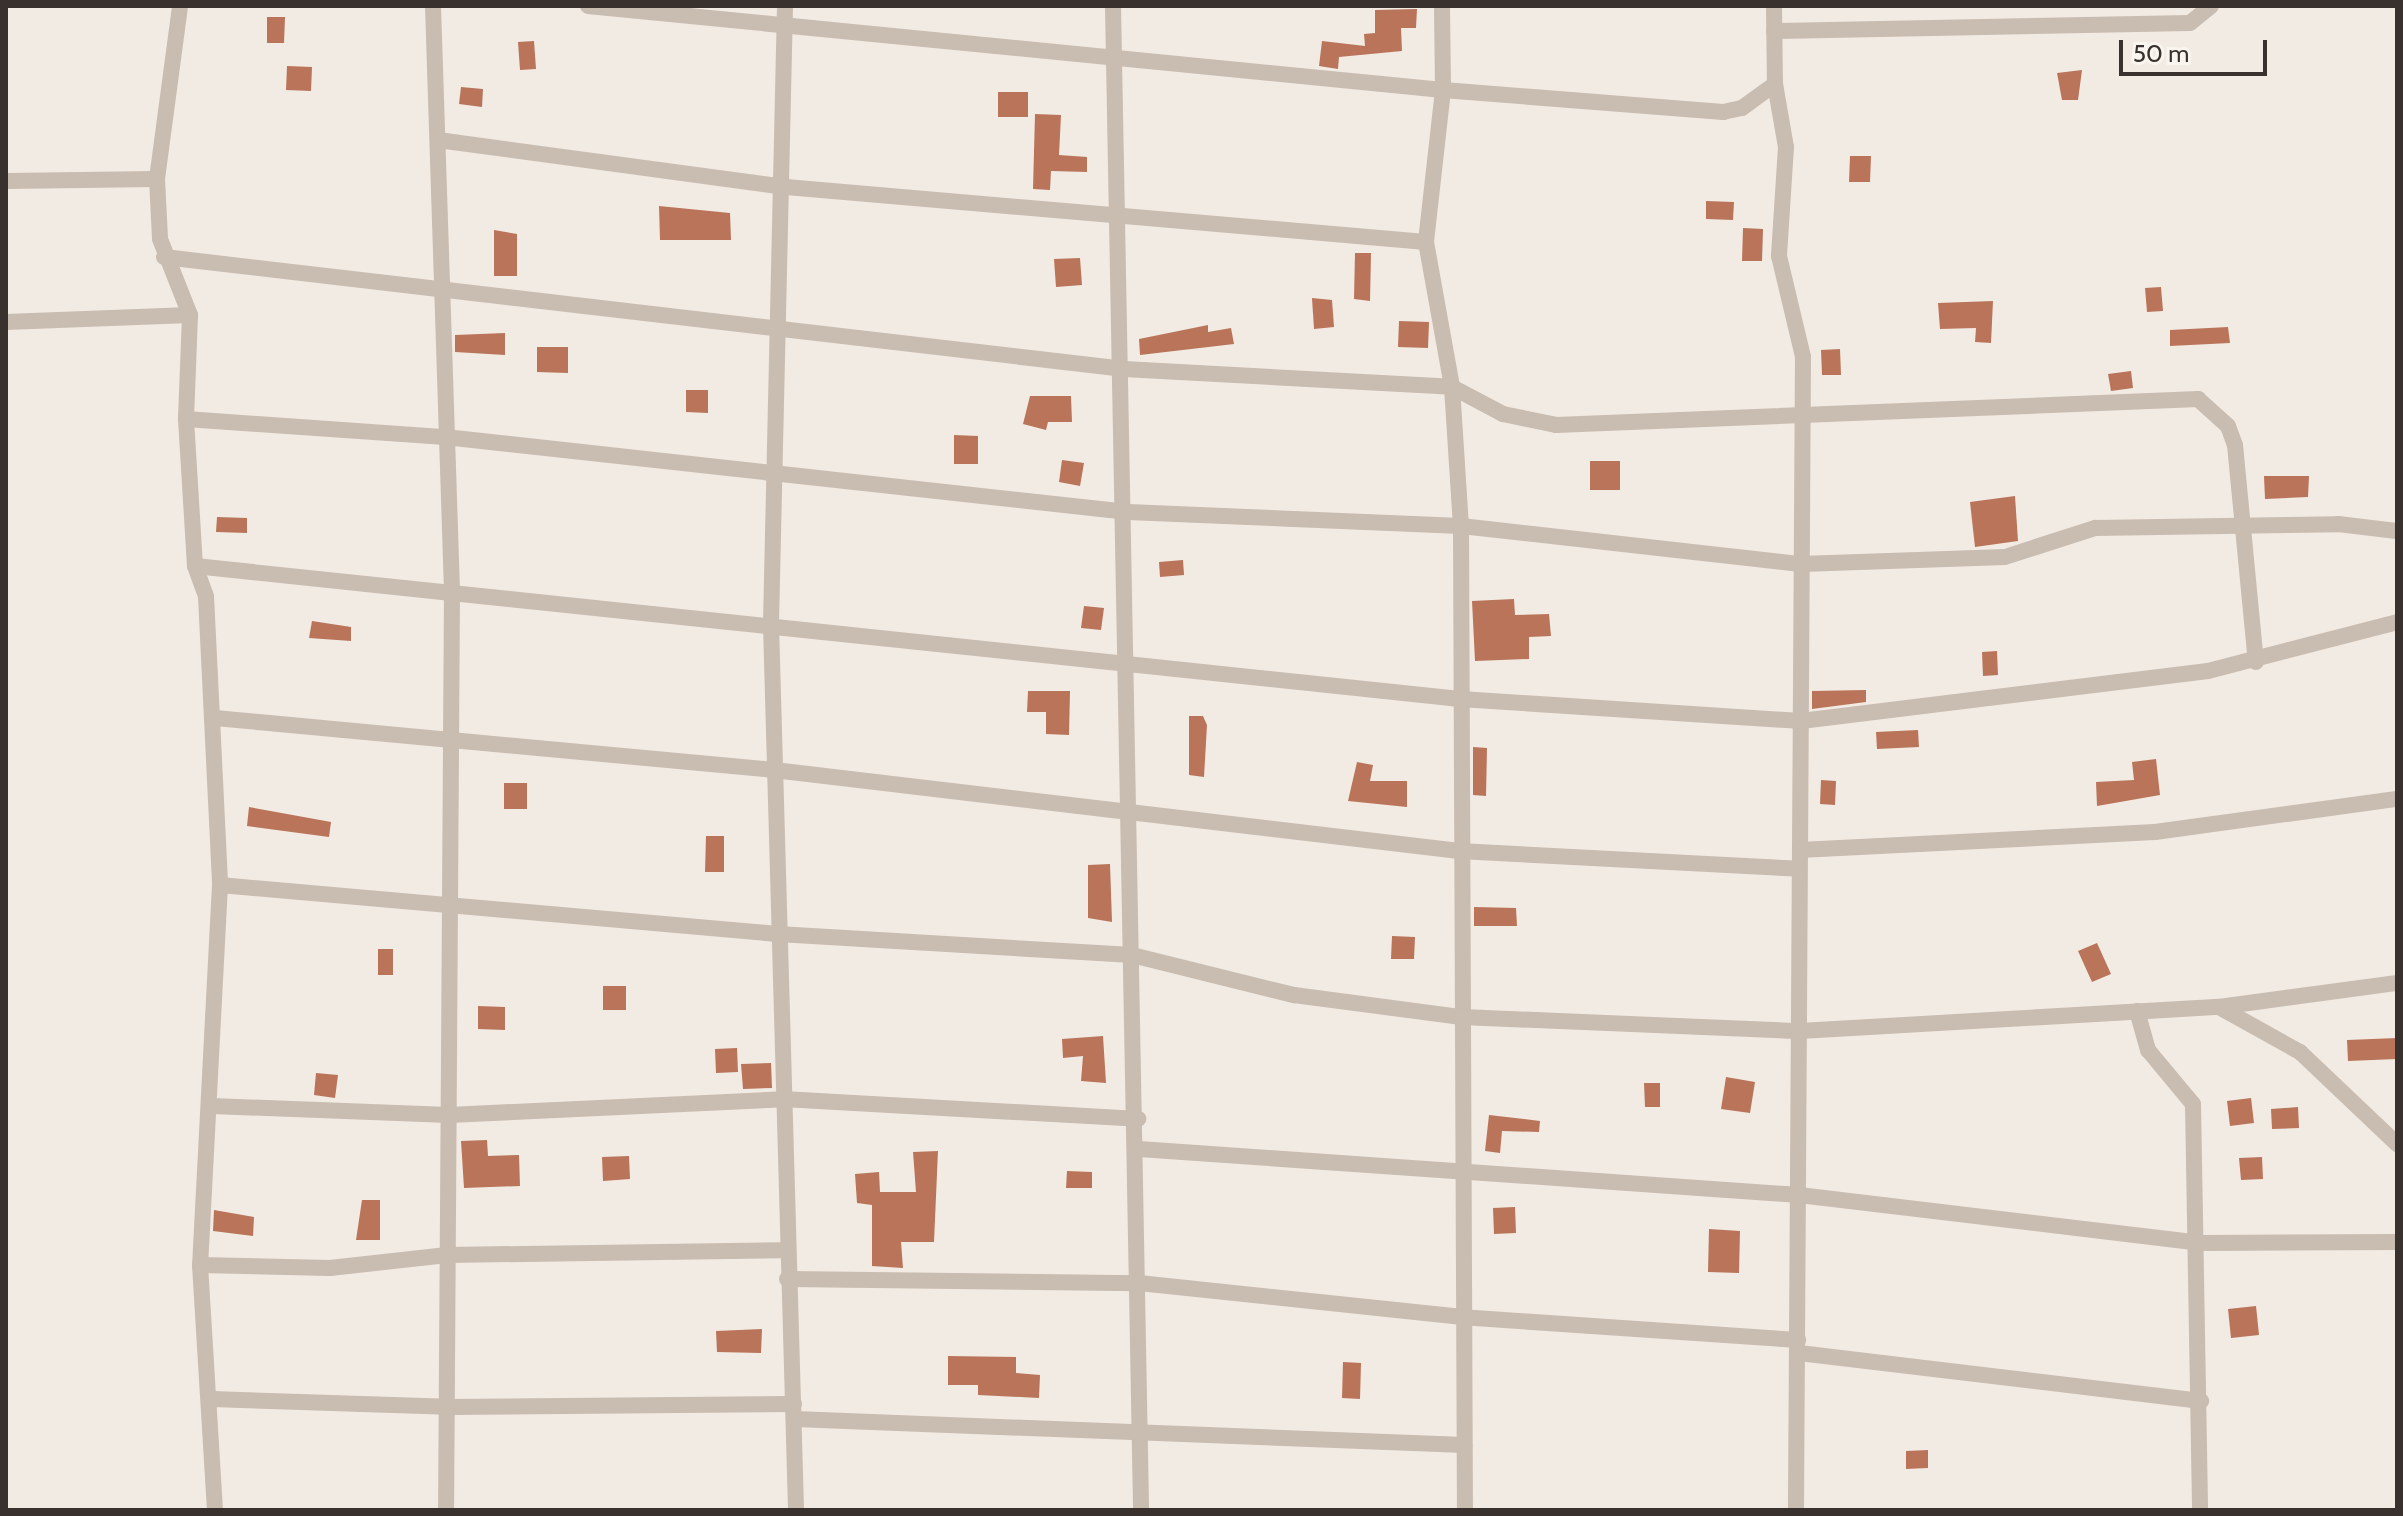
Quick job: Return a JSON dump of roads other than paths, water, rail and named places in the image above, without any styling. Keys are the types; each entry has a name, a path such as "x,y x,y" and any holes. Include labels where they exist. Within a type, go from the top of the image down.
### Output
{"street":[{"path":"180,6 157,179 164,257 190,315 186,419 195,566 206,596 215,718 220,885 212,1106 200,1265 212,1399 215,1510"},
{"path":"433,6 452,592 446,1510"},
{"path":"588,6 1443,90 1723,112 1742,108 1775,84"},
{"path":"785,6 786,187 771,625 786,1250 796,1510"},
{"path":"1113,6 1128,512 1129,810 1139,1149 1141,1510"},
{"path":"1442,6 1443,90 1426,242 1452,387 1461,526 1459,851 1462,1017 1459,1172 1465,1510"},
{"path":"1774,6 1775,84 1786,147 1779,256 1801,338 1796,1510"},
{"path":"1774,31 2190,23 2211,6"},
{"path":"438,140 786,187 1426,242"},
{"path":"6,181 157,179"},
{"path":"164,257 782,333 1124,369 1452,387 1503,414 1556,425 2198,399 2228,426 2235,445 2256,662"},
{"path":"6,322 190,315"},
{"path":"186,419 445,437 775,476 1128,512 1461,526 1801,564 2005,557 2095,528 2243,523 2397,531"},
{"path":"195,566 1460,699 1801,721 2256,662 2397,622"},
{"path":"215,718 774,770 1459,851 1800,869"},
{"path":"1800,850 2155,832 2397,799"},
{"path":"220,885 451,902 778,934 1132,955 1294,995 1462,1017 1800,1031 2219,1007 2397,983"},
{"path":"2219,1007 2300,1052 2397,1144"},
{"path":"2137,1011 2157,1064 2191,1094 2201,1243 2200,1510"},
{"path":"212,1106 449,1115 783,1099 1138,1119"},
{"path":"1139,1149 1799,1195 2201,1243 2397,1242"},
{"path":"200,1265 330,1268 447,1255 786,1250"},
{"path":"787,1279 1139,1283 1460,1317 1798,1347 2201,1401"},
{"path":"212,1399 447,1407 794,1412 1464,1445"}]}
